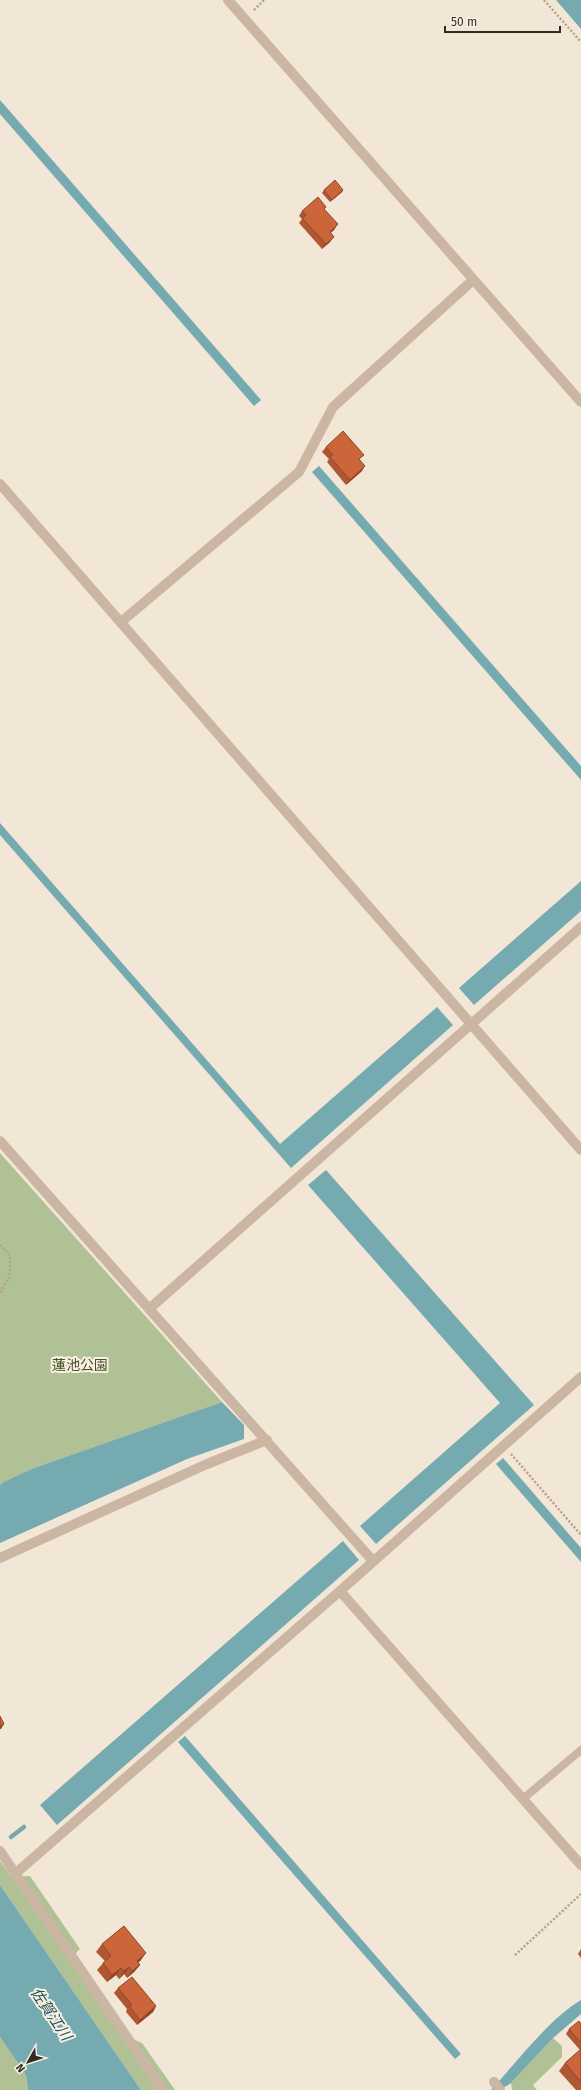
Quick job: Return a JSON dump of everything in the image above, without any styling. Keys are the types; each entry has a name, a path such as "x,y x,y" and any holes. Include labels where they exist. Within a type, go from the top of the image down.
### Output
{"street":[{"path":"228,0 581,402"},
{"path":"121,622 299,472 333,407 473,280"},
{"path":"0,484 472,1023 581,1150"},
{"path":"149,1308 581,927"},
{"path":"0,1140 373,1560"},
{"path":"16,1874 340,1591 373,1560 581,1377"},
{"path":"0,1558 207,1464 267,1440"},
{"path":"340,1591 524,1798 581,1865"},
{"path":"0,1851 163,2090"}],"lane":[{"path":"524,1798 581,1750"}],"path":[{"path":"544,0 581,42"},
{"path":"0,1245 10,1255 10,1276 0,1293"},
{"path":"503,1446 581,1535"},
{"path":"514,1955 581,1894"}],"green space":[{"name":"蓮池公園","path":"0,1153 222,1402 34,1468 0,1485"},
{"path":"0,1861 12,1877 30,1876 80,1949 69,1960 119,2033 142,2043 175,2090 141,2090 0,1885"},
{"path":"0,2037 26,2075 28,2090 0,2090"},
{"path":"553,2038 562,2046 562,2057 533,2085 537,2090 512,2090 511,2083"}],"water":[{"path":"556,0 581,0 581,29"},
{"path":"0,100 261,400 254,406 0,114"},
{"path":"319,466 581,766 581,780 312,472"},
{"path":"0,823 280,1144 437,1007 453,1025 291,1168 0,835"},
{"path":"581,881 581,911 474,1005 459,988"},
{"path":"326,1170 534,1405 376,1544 360,1526 500,1403 308,1185"},
{"path":"222,1402 244,1425 244,1439 187,1459 0,1543 0,1485 4,1482 34,1468"},
{"path":"503,1458 581,1548 581,1562 496,1464"},
{"path":"343,1541 359,1560 57,1825 40,1805"},
{"path":"185,1736 461,2054 455,2059 178,1742"},
{"name":"佐賀江川","path":"0,1885 141,2090 28,2090 26,2075 0,2037"},
{"path":"581,2000 581,2014 553,2038 511,2083 500,2090 491,2090 545,2029 569,2008"}],"building":[{"path":"335,180 343,190 332,200 324,190"},
{"path":"318,197 326,207 324,209 338,224 330,232 334,237 326,244 302,218 306,215 302,211"},
{"path":"343,431 364,455 359,459 365,466 350,480 330,457 333,455 326,447"},
{"path":"0,1716 4,1724 0,1726"},
{"path":"124,1926 146,1953 137,1961 140,1965 132,1971 129,1967 124,1971 121,1968 112,1975 103,1963 111,1956 102,1944"},
{"path":"132,1977 156,2006 140,2020 129,2006 132,2005 118,1988"},
{"path":"579,2021 581,2024 581,2043 569,2029"},
{"path":"581,2049 581,2082 565,2063"}],"waterway":[{"path":"11,1837 24,1827"}]}
